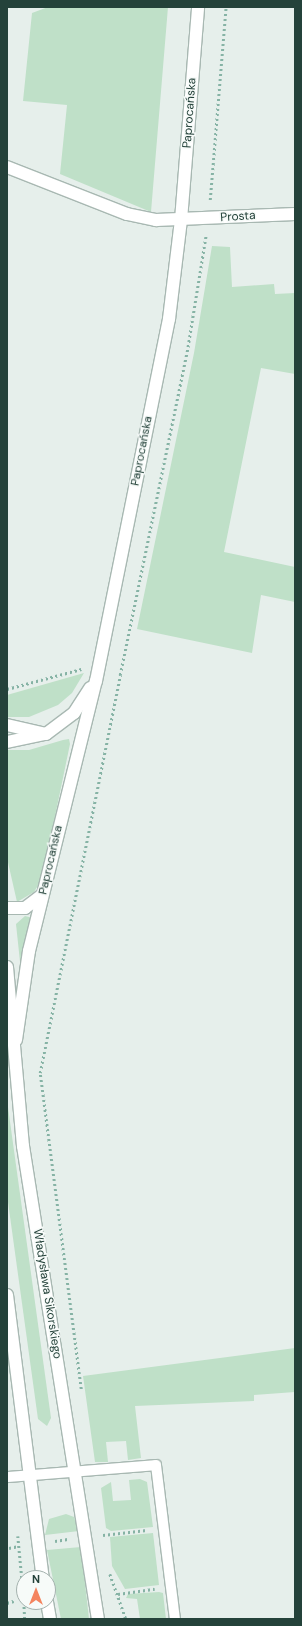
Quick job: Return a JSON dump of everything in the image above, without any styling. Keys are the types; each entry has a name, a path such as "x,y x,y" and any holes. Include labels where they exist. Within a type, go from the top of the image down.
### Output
{"street":[{"name":"Paprocańska","path":"16,1041 29,951 96,681 169,319 182,220 198,7"},
{"path":"7,167 127,214 156,220 182,220"},
{"name":"Prosta","path":"182,220 295,214"},
{"name":"Paprocańska","path":"7,742 46,734 74,713 96,681"},
{"path":"7,726 46,734"},
{"path":"7,908 24,908 42,895"},
{"name":"Władysława Sikorskiego","path":"7,967 16,1041 23,1146 76,1472 98,1619"},
{"path":"7,1295 33,1475 42,1570"}],"lane":[{"path":"8,1477 156,1465 175,1619"}],"path":[{"path":"82,1394 40,1073 120,675"},
{"path":"100,1528 102,1542"},
{"path":"101,1535 164,1528"},
{"path":"108,1568 126,1619"},
{"path":"118,1594 171,1588"},
{"path":"7,1603 14,1601"}],"green space":[{"path":"48,7 168,7 151,212 60,174 67,105 23,101 32,13"},
{"path":"212,246 230,247 232,287 274,284 275,294 295,293 295,374 261,368 224,552 295,567 295,602 261,595 252,653 137,629 194,353"},
{"path":"84,673 72,693 58,705 29,717 7,717 7,695"},
{"path":"69,739 70,744 42,879 34,892 17,902 7,858 7,750 29,750"},
{"path":"25,916 33,918 21,971 16,924"},
{"path":"7,1100 51,1418 47,1426 38,1419 8,1202"},
{"path":"295,1348 295,1392 254,1395 254,1401 135,1406 141,1458 128,1460 126,1441 106,1442 108,1462 95,1462 83,1376"},
{"path":"140,1479 147,1482 153,1527 111,1531 106,1528 101,1488 111,1482 113,1501 131,1500 129,1480"},
{"path":"66,1514 74,1517 79,1531 45,1535 49,1519"},
{"path":"153,1533 159,1585 125,1589 112,1566 110,1537"},
{"path":"81,1547 89,1619 61,1619 56,1594 56,1570 51,1570 47,1550"},
{"path":"163,1593 166,1619 140,1619 137,1599 126,1598 128,1594"}]}
